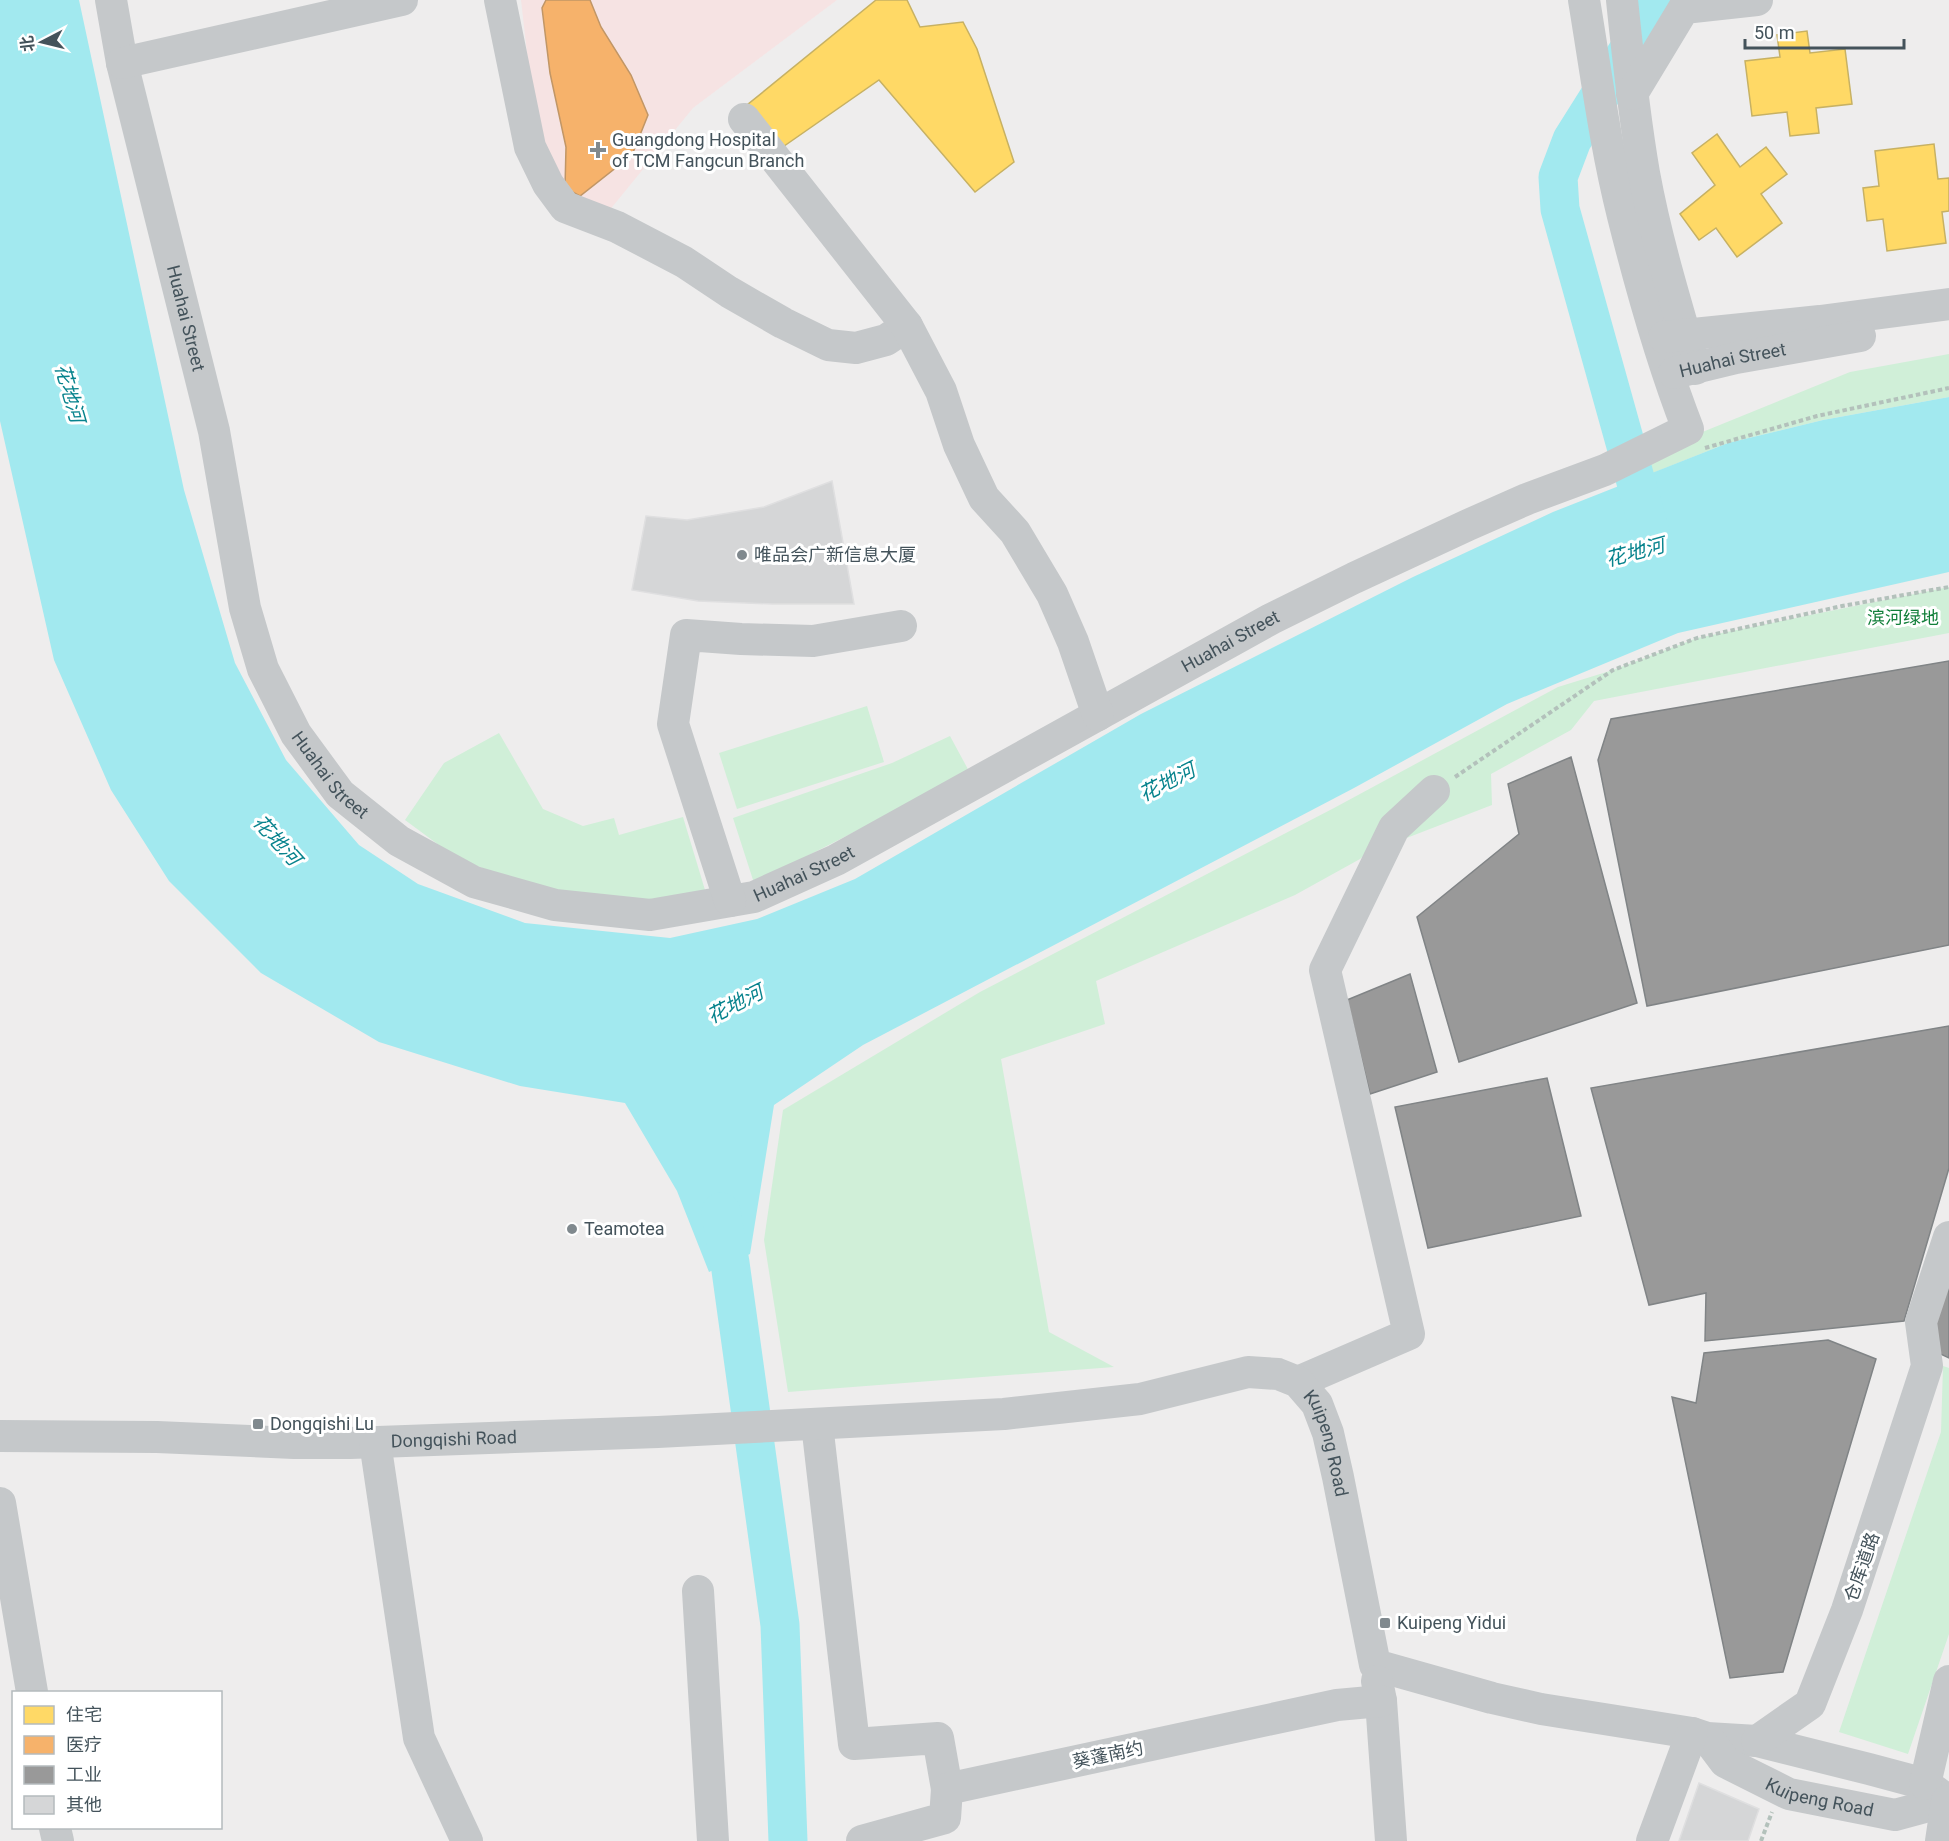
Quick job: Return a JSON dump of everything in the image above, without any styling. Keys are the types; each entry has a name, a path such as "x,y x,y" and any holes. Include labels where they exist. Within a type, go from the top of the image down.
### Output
{"street":[{"name":"Huahai Street","path":"111,0 122,63 214,431 245,608 263,669 296,734 340,794 399,841 474,882 555,905 650,915 754,897 836,860 1271,619 1354,578 1527,499 1692,440 1681,372 1736,358 1839,340 1949,325"},
{"path":"122,63 402,0"},
{"path":"500,0 530,147 548,184 565,207 617,227 684,262 729,292 783,323 828,345 856,348 886,340 907,326"},
{"path":"1584,0 1605,132 1622,214 1671,337 1681,372"},
{"path":"1622,0 1632,94 1647,185 1662,250 1671,337"},
{"path":"1632,94 1684,8 1757,0"},
{"path":"744,119 907,326 941,391 959,446 984,498 1015,532 1052,594 1073,642 1098,715"},
{"name":"Huahai Street","path":"1671,337 1949,304"},
{"path":"730,901 673,724 686,635 813,641 901,626"},
{"path":"1298,1382 1409,1334 1325,970 1394,828 1434,791"},
{"name":"仓库道路","path":"1757,1741 1810,1704 1857,1583 1927,1366 1921,1323 1949,1237"},
{"name":"Kuipeng Road","path":"658,1432 1004,1414 1140,1399 1248,1372 1278,1374 1298,1382 1317,1404 1328,1433 1375,1665 1492,1698 1541,1709 1699,1735 1757,1741 1940,1795"},
{"path":"811,1424 854,1744 938,1738 947,1789 945,1818 862,1841"},
{"name":"Dongqishi Road","path":"0,1436 157,1437 294,1443 658,1432"},
{"path":"375,1442 419,1738 467,1841"},
{"path":"0,1503 32,1691"},
{"path":"698,1591 713,1841"},
{"path":"1375,1665 1381,1701 1391,1841"},
{"path":"1941,1841 1940,1795 1949,1681"},
{"name":"葵蓬南约","path":"947,1789 1337,1705 1381,1701"},
{"path":"1652,1841 1699,1735"},
{"name":"Kuipeng Road","path":"1699,1735 1725,1762 1790,1794 1895,1815 1940,1795"}],"path":[{"path":"1692,440 1949,388"},
{"path":"1434,791 1613,670 1697,638 1842,606 1949,586"}],"shaded area":[{"name":"Guangdong Hospital of TCM Fangcun Branch","path":"521,0 837,0 693,108 604,217 543,193"}],"green space":[{"path":"1949,354 1949,397 1823,420 1728,443 1645,476 1636,459 1850,372"},
{"name":"滨河绿地","path":"1949,587 1949,633 1594,701 1571,730 1491,774 1492,805 1404,839 1432,793 1360,859 1295,895 1096,981 1105,1024 1001,1059 1049,1332 1114,1367 788,1392 764,1240 783,1110 980,992 1334,808 1558,687 1613,670 1697,638"},
{"path":"867,706 884,762 737,809 719,753"},
{"path":"499,733 543,809 583,826 614,818 619,835 683,817 705,890 647,903 564,893 512,880 455,857 405,820 444,763"},
{"path":"950,736 970,773 754,883 733,818 892,763"},
{"path":"1943,1366 1949,1368 1949,1634 1908,1754 1839,1732 1941,1432"}],"water":[{"name":"花地河","path":"0,0 79,0 184,490 235,663 286,760 359,845 418,884 525,923 670,938 757,919 855,879 1141,714 1413,577 1553,512 1728,443 1823,420 1949,397 1949,572 1678,633 1507,704 1354,788 863,1045 774,1105 750,1254 709,1272 677,1191 625,1103 520,1086 379,1042 261,973 169,881 111,790 54,660 0,421"}],"building: 住宅":[{"path":"876,0 907,0 920,27 963,22 977,49 1014,162 975,192 879,80 777,151 747,105"},
{"path":"1807,31 1810,53 1845,49 1852,104 1816,108 1819,133 1790,136 1787,112 1752,116 1745,61 1780,57 1777,35"},
{"path":"1717,134 1740,167 1766,147 1787,174 1761,194 1782,223 1737,257 1716,228 1699,240 1680,214 1715,185 1692,153"},
{"path":"1934,144 1938,179 1949,178 1949,211 1942,212 1946,243 1887,251 1883,219 1867,221 1863,188 1879,186 1875,151"}],"building: 医疗":[{"path":"546,0 590,0 601,27 631,75 648,115 632,155 580,196 565,188 566,147 550,73 542,8"}],"building: 工业":[{"path":"1949,661 1949,945 1647,1006 1598,760 1611,719"},
{"path":"1571,757 1637,1003 1459,1062 1417,917 1519,834 1508,784"},
{"path":"1410,974 1437,1072 1370,1094 1347,1000"},
{"path":"1949,1026 1949,1168 1904,1321 1705,1341 1706,1293 1649,1305 1591,1088"},
{"path":"1547,1078 1581,1216 1428,1248 1395,1107"},
{"path":"1949,1271 1949,1358 1924,1346"},
{"path":"1828,1340 1876,1359 1783,1672 1730,1678 1672,1397 1696,1403 1704,1353"}],"building: 其他":[{"name":"唯品会广新信息大厦","path":"832,481 854,604 698,601 632,590 646,516 687,520 764,507"},
{"path":"1699,1783 1759,1809 1748,1841 1679,1841"}],"waterway":[{"name":"花地河","path":"1650,532 1560,209 1558,177 1572,140 1660,0"},
{"path":"721,1212 780,1625 788,1841"}],"place":[{"name":"Guangdong Hospital of TCM Fangcun Branch","path":"598,150"},
{"name":"唯品会广新信息大厦","path":"742,555"},
{"name":"Teamotea","path":"572,1229"},
{"name":"Dongqishi Lu","path":"258,1424"},
{"name":"Kuipeng Yidui","path":"1385,1623"}]}
